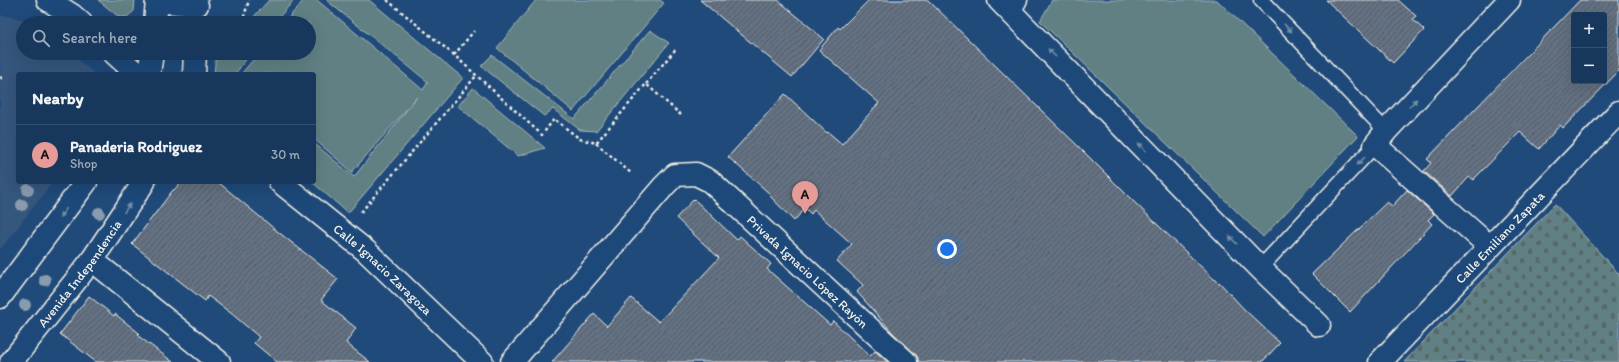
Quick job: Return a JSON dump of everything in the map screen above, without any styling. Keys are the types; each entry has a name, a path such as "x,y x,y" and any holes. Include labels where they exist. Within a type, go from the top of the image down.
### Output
{"street":[{"path":"48,0 73,16"},
{"path":"1489,246 1381,138 1509,0"},
{"path":"156,16 157,1 197,9"},
{"path":"1011,4 1260,268 1319,324"},
{"path":"122,60 135,72"},
{"path":"149,72 151,60"},
{"path":"194,72 195,60"},
{"name":"Calle Emiliano Zapata","path":"1380,362 1489,246 1619,112"},
{"name":"Privada Ignacio López Rayón","path":"512,362 664,186 675,175 696,174 710,181 906,362"},
{"path":"0,297 85,184"},
{"name":"Avenida Independencia","path":"9,355 92,260 143,184"},
{"name":"Calle Ignacio Zaragoza","path":"282,184 366,251 482,362"},
{"path":"92,260 220,362"}],"lane":[{"path":"1260,268 1381,138 1261,0"}],"path":[{"path":"244,16 249,0"},
{"path":"386,0 454,56 542,135 554,119 580,139 596,142 632,174"},
{"path":"454,56 474,31"},
{"path":"596,142 675,50"},
{"path":"359,214 476,76"},
{"path":"646,84 681,115"}],"shaded area":[{"path":"0,15 16,18 16,60 78,60 93,72 16,72 16,184 51,184 0,250"}],"green space":[{"path":"98,0 135,0 134,11 128,16 118,16"},
{"path":"269,0 294,0 280,16 255,16"},
{"path":"304,0 317,0 423,90 428,82 326,0 369,0 463,78 348,213 314,184 316,184 316,145 354,177 417,97 352,172 316,141 316,72 243,72 253,60 316,60 316,16 290,16"},
{"path":"536,0 660,0 664,3 573,111 497,48"},
{"path":"1052,0 1217,0 1358,136 1263,237 1040,21"},
{"path":"650,30 669,43 596,131 580,130 553,109 544,116 481,66 492,55 574,119"},
{"path":"215,60 246,60 237,72 214,72"},
{"path":"473,88 545,148 518,156 458,106"},
{"path":"1555,204 1619,274 1619,362 1404,362"}],"building":[{"path":"700,0 778,0 824,39 792,77"},
{"path":"869,0 928,0 1280,343 1262,362 918,362 918,358 914,353 893,333 857,292 863,285 837,261 852,244 814,210 811,214 805,208 794,221 769,195 770,194 728,157 785,94 827,133 828,132 842,144 879,103 819,50 838,27 840,29"},
{"path":"1326,0 1398,0 1416,16 1413,20 1424,30 1393,63"},
{"path":"1580,0 1619,0 1619,71 1607,83 1607,12 1571,12 1571,84 1606,84 1563,128 1560,125 1539,149 1520,132 1473,180 1469,177 1452,196 1424,171 1431,163 1427,159"},
{"path":"179,184 220,184 338,279 321,300 356,328 346,343 370,362 277,362 254,343 259,337 232,314 208,296 205,301 132,244"},
{"path":"1407,190 1434,214 1428,220 1432,224 1350,312 1312,274 1387,202 1392,206"},
{"path":"694,199 737,240 740,236 771,264 767,269 830,325 833,321 870,356 875,351 888,362 552,362 594,314 607,326 631,298 659,322 719,258 676,218"},
{"path":"89,296 114,316 115,314 139,333 137,335 173,362 96,362 60,334"}],"place":[{"name":"Panaderia Rodriguez","path":"805,214"}]}
